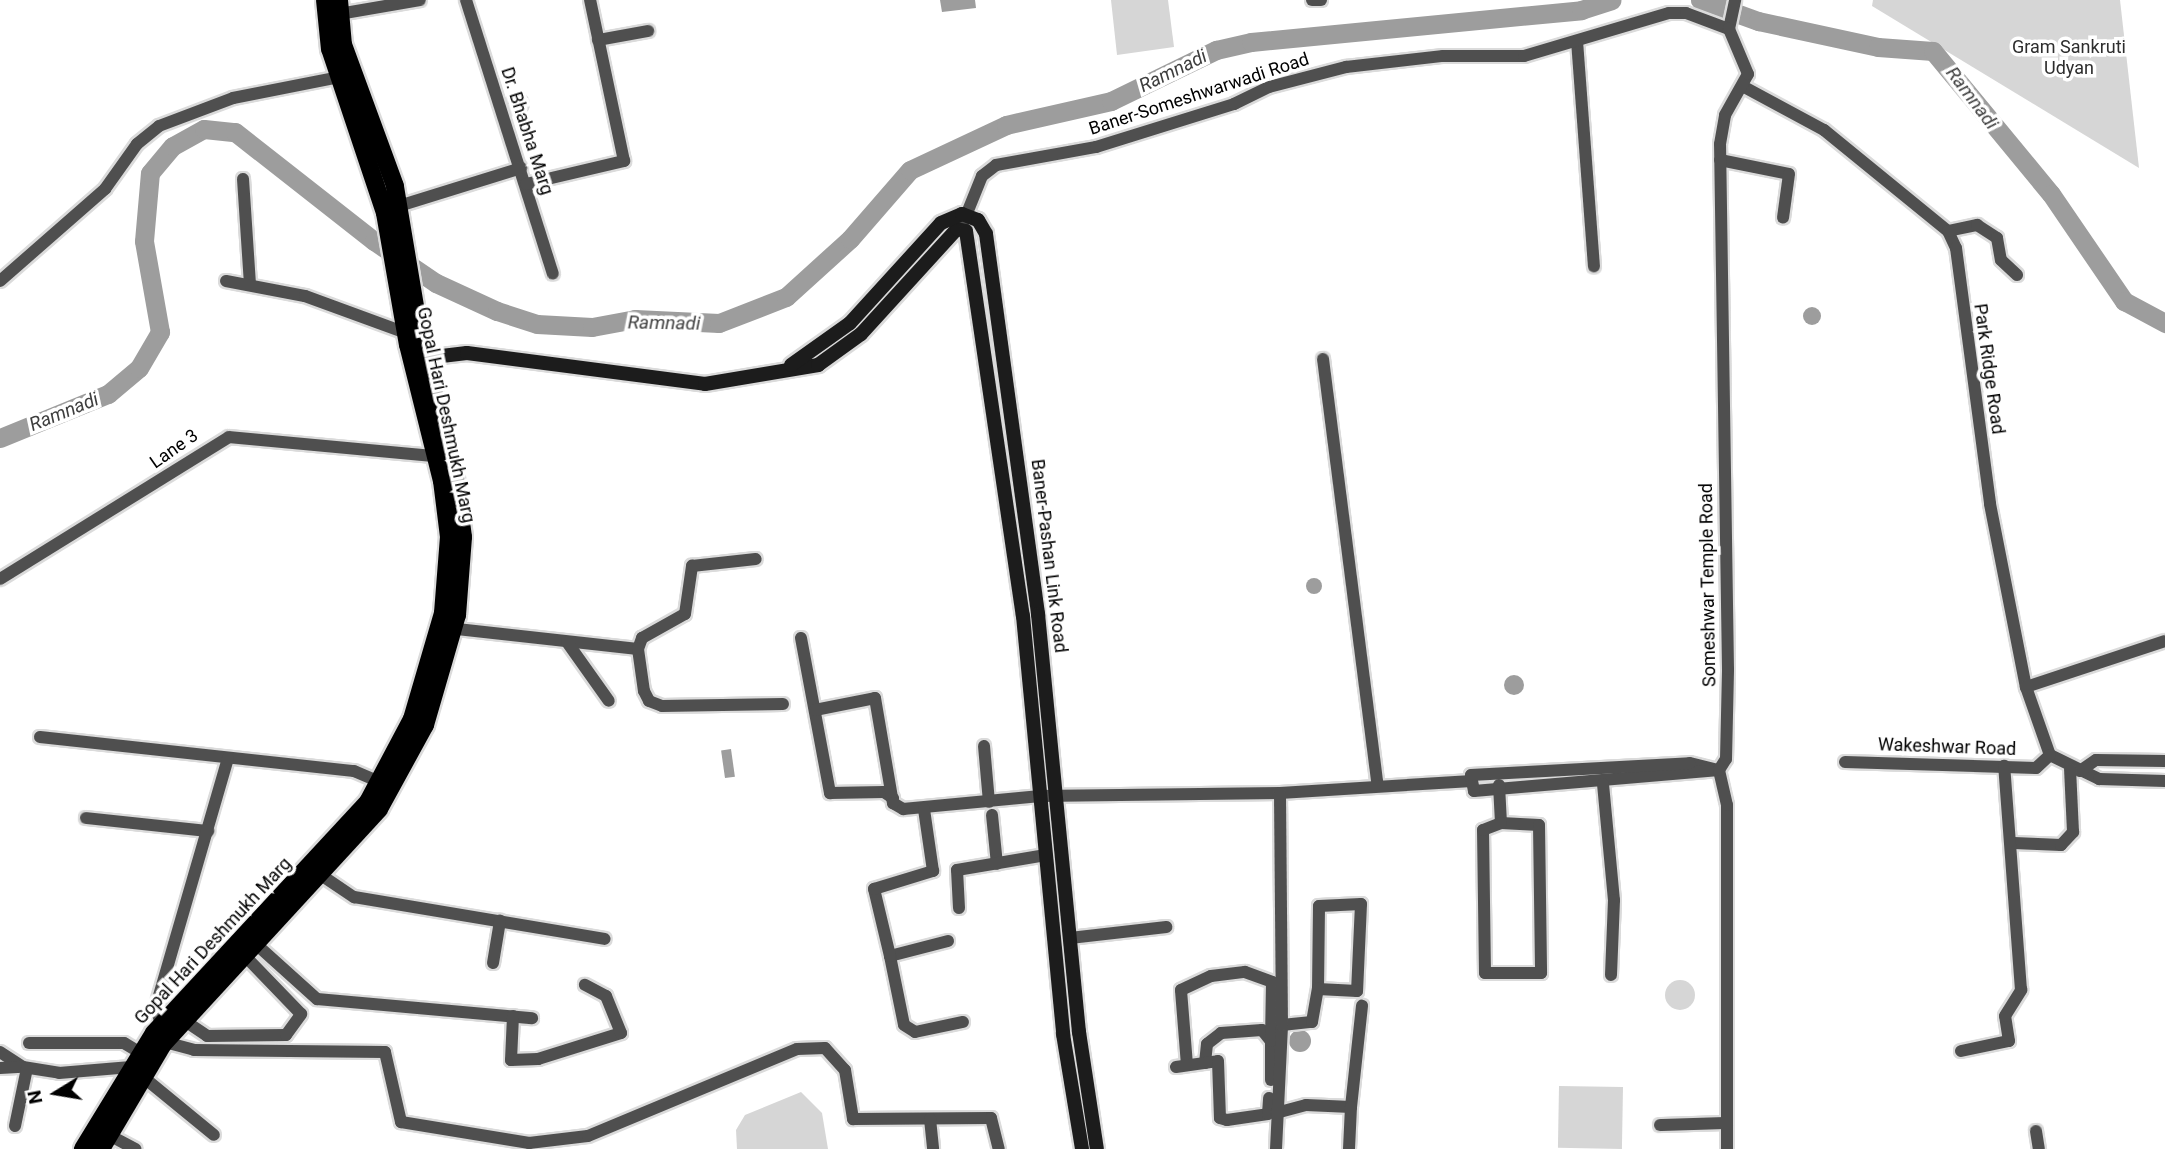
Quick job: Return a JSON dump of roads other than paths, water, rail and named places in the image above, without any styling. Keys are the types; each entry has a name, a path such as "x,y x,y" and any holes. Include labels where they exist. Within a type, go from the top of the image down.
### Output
{"main road":[{"name":"Gopal Hari Deshmukh Marg","path":"325,0 339,77 395,212"},
{"name":"Gopal Hari Deshmukh Marg","path":"159,1034 185,1021 358,839 392,789 429,715 463,559 461,508 406,285 395,212 343,45 339,7"},
{"name":"Gopal Hari Deshmukh Marg","path":"83,1149 159,1034 347,830 380,782 412,719 446,628 449,537 435,456 405,333 406,285"},
{"name":"Gopal Hari Deshmukh Marg","path":"105,1142 141,1063"}],"street":[{"path":"339,7 420,0"},
{"name":"Dr. Bhabha Marg","path":"466,0 553,274"},
{"path":"526,184 624,161 590,0"},
{"path":"1312,0 1321,0"},
{"path":"1735,0 1729,29 1746,63 1746,88 1824,130 1948,231 1976,225 1997,238 2001,260 2017,275"},
{"name":"Baner-Someshwarwadi Road","path":"961,228 969,214 982,176 996,165 1132,136 1269,87 1346,67 1443,56 1524,56 1669,13 1686,13 1729,29"},
{"path":"598,40 648,31"},
{"path":"1577,41 1594,266"},
{"path":"0,281 105,189 137,144 159,126 233,98 339,77"},
{"name":"Someshwar Temple Road","path":"1727,1149 1727,805 1719,770 1726,759 1728,669 1720,160 1725,116 1746,88"},
{"path":"1720,160 1789,174 1783,218"},
{"path":"395,212 521,168"},
{"path":"243,179 250,285"},
{"path":"790,366 850,323 941,223 969,214"},
{"name":"Baner-Pashan Link Road","path":"969,214 986,234 1038,614 1070,938 1097,1149"},
{"path":"425,358 467,353 705,384 790,366 818,365 842,352 961,228"},
{"name":"Baner-Pashan Link Road","path":"961,228 971,239 1023,616 1046,855 1082,1149"},
{"name":"Park Ridge Road","path":"1948,231 2026,687 2050,755"},
{"path":"226,281 304,296 405,333"},
{"path":"1323,359 1377,783"},
{"name":"Lane 3","path":"0,579 229,437 435,456"},
{"path":"756,559 692,566 680,622 642,638 638,649 649,701 783,704"},
{"path":"446,628 638,649"},
{"path":"802,638 833,797 884,792 893,798"},
{"path":"2026,687 2165,641"},
{"path":"567,642 609,701"},
{"path":"815,710 875,698 896,807 924,809 1041,796 1280,793 1377,783 1472,781"},
{"path":"40,737 354,771 380,782"},
{"path":"984,746 989,802"},
{"path":"2050,755 2075,770 2099,779 2165,781"},
{"name":"Wakeshwar Road","path":"1844,762 2036,768 2050,755"},
{"path":"228,758 156,1006 159,1034 385,1052 401,1122 529,1143 588,1136 797,1049 825,1048 845,1070 853,1119 991,1118 999,1149"},
{"path":"2075,770 2096,760 2165,761"},
{"path":"1690,763 1719,770 1603,785 1474,791 1471,775 1690,763"},
{"path":"1961,1051 2009,1041 2005,1016 2021,990 2014,843 2004,766"},
{"path":"2014,843 2061,845 2073,832 2075,770"},
{"path":"1498,774 1501,823"},
{"path":"1603,785 1614,900 1611,975"},
{"path":"1276,1149 1282,1025 1280,793"},
{"path":"924,809 933,871 874,889 904,1025 915,1032 964,1022"},
{"path":"992,815 997,864"},
{"path":"86,818 208,831"},
{"path":"1501,823 1539,825 1541,973 1485,973 1483,830 1501,823"},
{"path":"959,908 957,870 1046,855"},
{"path":"321,875 354,897 605,939"},
{"path":"1282,1025 1312,1022 1318,989 1319,906 1361,904 1357,991 1318,989"},
{"path":"493,963 500,921"},
{"path":"1070,938 1166,927"},
{"path":"890,956 948,941"},
{"path":"251,951 317,999 532,1018"},
{"path":"185,1021 207,1036 286,1035 301,1014 251,951"},
{"path":"1245,972 1272,982 1268,1114 1256,1118 1220,1118 1218,1061 1205,1063 1182,1066 1181,990 1211,976 1245,972"},
{"path":"513,1016 511,1060 538,1059 621,1032 606,996 585,985"},
{"path":"1349,1149 1362,1006"},
{"path":"1205,1063 1207,1044 1221,1033 1262,1030 1270,1041"},
{"path":"29,1043 124,1043 214,1135"},
{"path":"0,1052 25,1067"},
{"path":"0,1068 25,1067 72,1073 141,1063"},
{"path":"15,1126 25,1067"},
{"path":"1276,1113 1306,1105 1352,1107"},
{"path":"930,1119 933,1149"},
{"path":"1660,1125 1727,1123"},
{"path":"2036,1131 2039,1149"},
{"path":"469,1135 473,1149"},
{"path":"105,1142 135,1149"}],"waterway":[{"name":"Ramnadi","path":"0,438 108,394 139,368 160,332 144,241 150,173 173,146 204,129 235,132 374,241 436,283 497,311 537,324 592,327 635,319 719,323 786,297 850,239 910,170 1006,125 1111,101 1216,50 1251,42 1581,10 1611,0"},
{"name":"Ramnadi","path":"1700,0 1758,21 1878,47 1933,51 2051,194 2124,301 2165,323"}],"park label":[{"name":"Gram Sankruti Udyan","path":"2069,58"}]}
